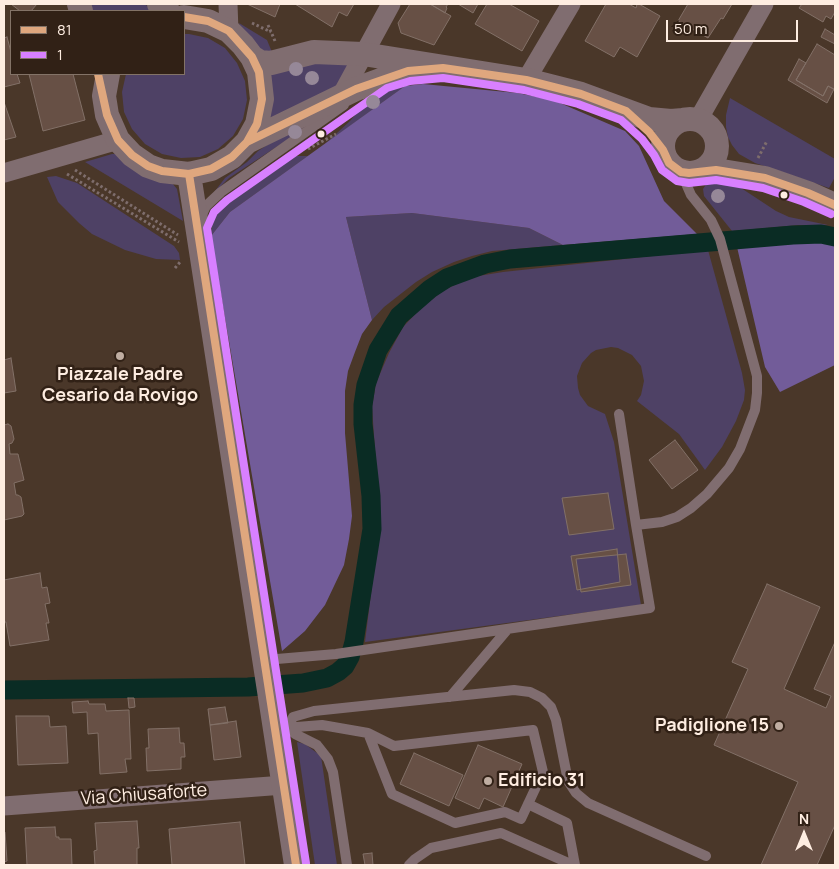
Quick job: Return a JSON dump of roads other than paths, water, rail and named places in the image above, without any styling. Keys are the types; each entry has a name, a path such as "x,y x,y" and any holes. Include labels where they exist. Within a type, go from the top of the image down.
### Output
{"street":[{"path":"159,4 177,10"},
{"path":"104,81 107,115 118,140 132,155 148,166 175,174 189,174 211,169 232,157 247,142 257,124 262,99 258,72 252,57 243,45 238,25 228,4"},
{"path":"341,96 391,4"},
{"path":"526,80 571,4"},
{"path":"698,125 764,4"},
{"path":"185,13 208,21 238,25"},
{"path":"252,57 260,62 271,64 314,52 363,54 526,80 581,94 649,119 698,125 734,157 835,204"},
{"path":"247,142 341,96 383,78 408,72 443,68"},
{"path":"626,111 648,132 663,150 669,163 689,172 760,170"},
{"path":"663,150 665,135 676,123 698,125 716,142 715,156 705,168 689,172"},
{"path":"4,172 61,165 118,140"},
{"path":"189,174 188,231 267,675 282,728 284,785 296,865"},
{"name":"Via Chiusaforte","path":"4,806 284,785"}],"lane":[{"path":"188,231 213,199 221,192 383,78"},
{"path":"636,525 662,522 677,517 707,494 729,468 740,449 755,410 758,393 757,376 715,226 691,195 689,172"},
{"path":"267,675 336,654 650,608 619,414"},
{"path":"450,697 507,630"},
{"path":"282,728 293,717 314,711 514,690 530,692 542,698 550,707 556,720 568,781 576,793 588,803 706,856"},
{"path":"282,728 322,725 368,733 394,746 533,730 542,772 521,819 505,812 455,823 392,794 368,733"},
{"path":"282,728 317,745 328,759 333,772 347,865"},
{"path":"528,804 567,822 574,865"},
{"path":"409,865 431,848 501,833 574,865"}],"waterway":[{"path":"4,690 248,687 303,683 327,678 345,666 350,657 354,642 372,529 371,496 363,424 366,385 378,350 399,316 430,289 447,278 485,264 510,259 793,235 821,234 835,237"}],"place":[{"name":"Piazzale Padre Cesario da Rovigo","path":"120,356"},
{"name":"Padiglione 15","path":"779,726"},
{"name":"Edificio 31","path":"488,781"}]}
